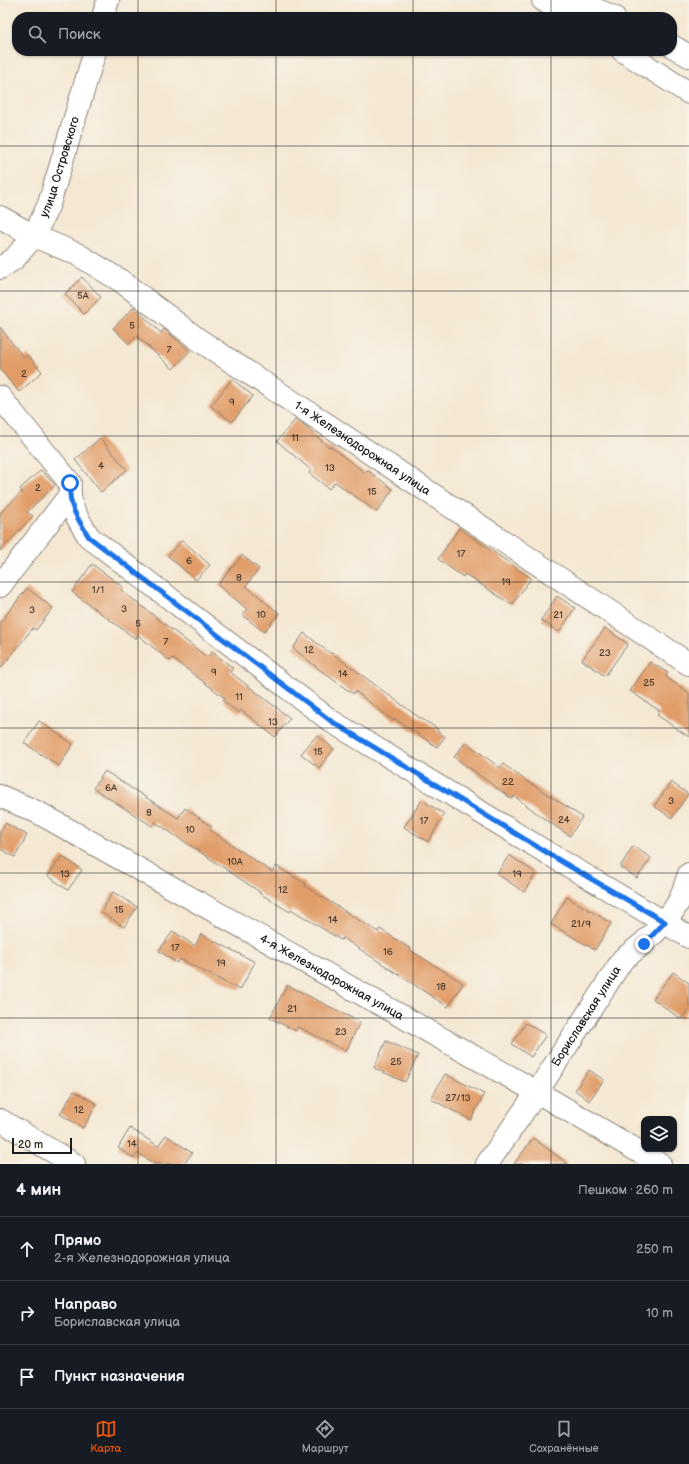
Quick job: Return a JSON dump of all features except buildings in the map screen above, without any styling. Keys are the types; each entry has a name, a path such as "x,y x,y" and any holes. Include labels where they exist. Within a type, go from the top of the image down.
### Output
{"street":[{"path":"104,12 108,0"},
{"path":"543,0 562,12"},
{"path":"574,0 602,12"},
{"path":"677,49 689,56"},
{"name":"улица Островского","path":"0,268 14,259 34,236 49,204 93,56"},
{"path":"631,56 689,93"},
{"name":"1-я Железнодорожная улица","path":"0,217 34,236 77,254 121,280 199,340 689,664"},
{"path":"0,397 70,483 69,496 74,512 89,537 331,721 564,863 689,937"},
{"path":"0,586 69,496"},
{"name":"4-я Железнодорожная улица","path":"0,796 37,812 537,1092 660,1164"},
{"name":"Бориславская улица","path":"487,1164 537,1092 623,959 644,944 665,922 679,901 689,874"},
{"path":"0,1120 74,1164"}],"route":[{"path":"70,483 69,496 74,512 89,537 331,721 564,863 665,922 644,944"}]}
